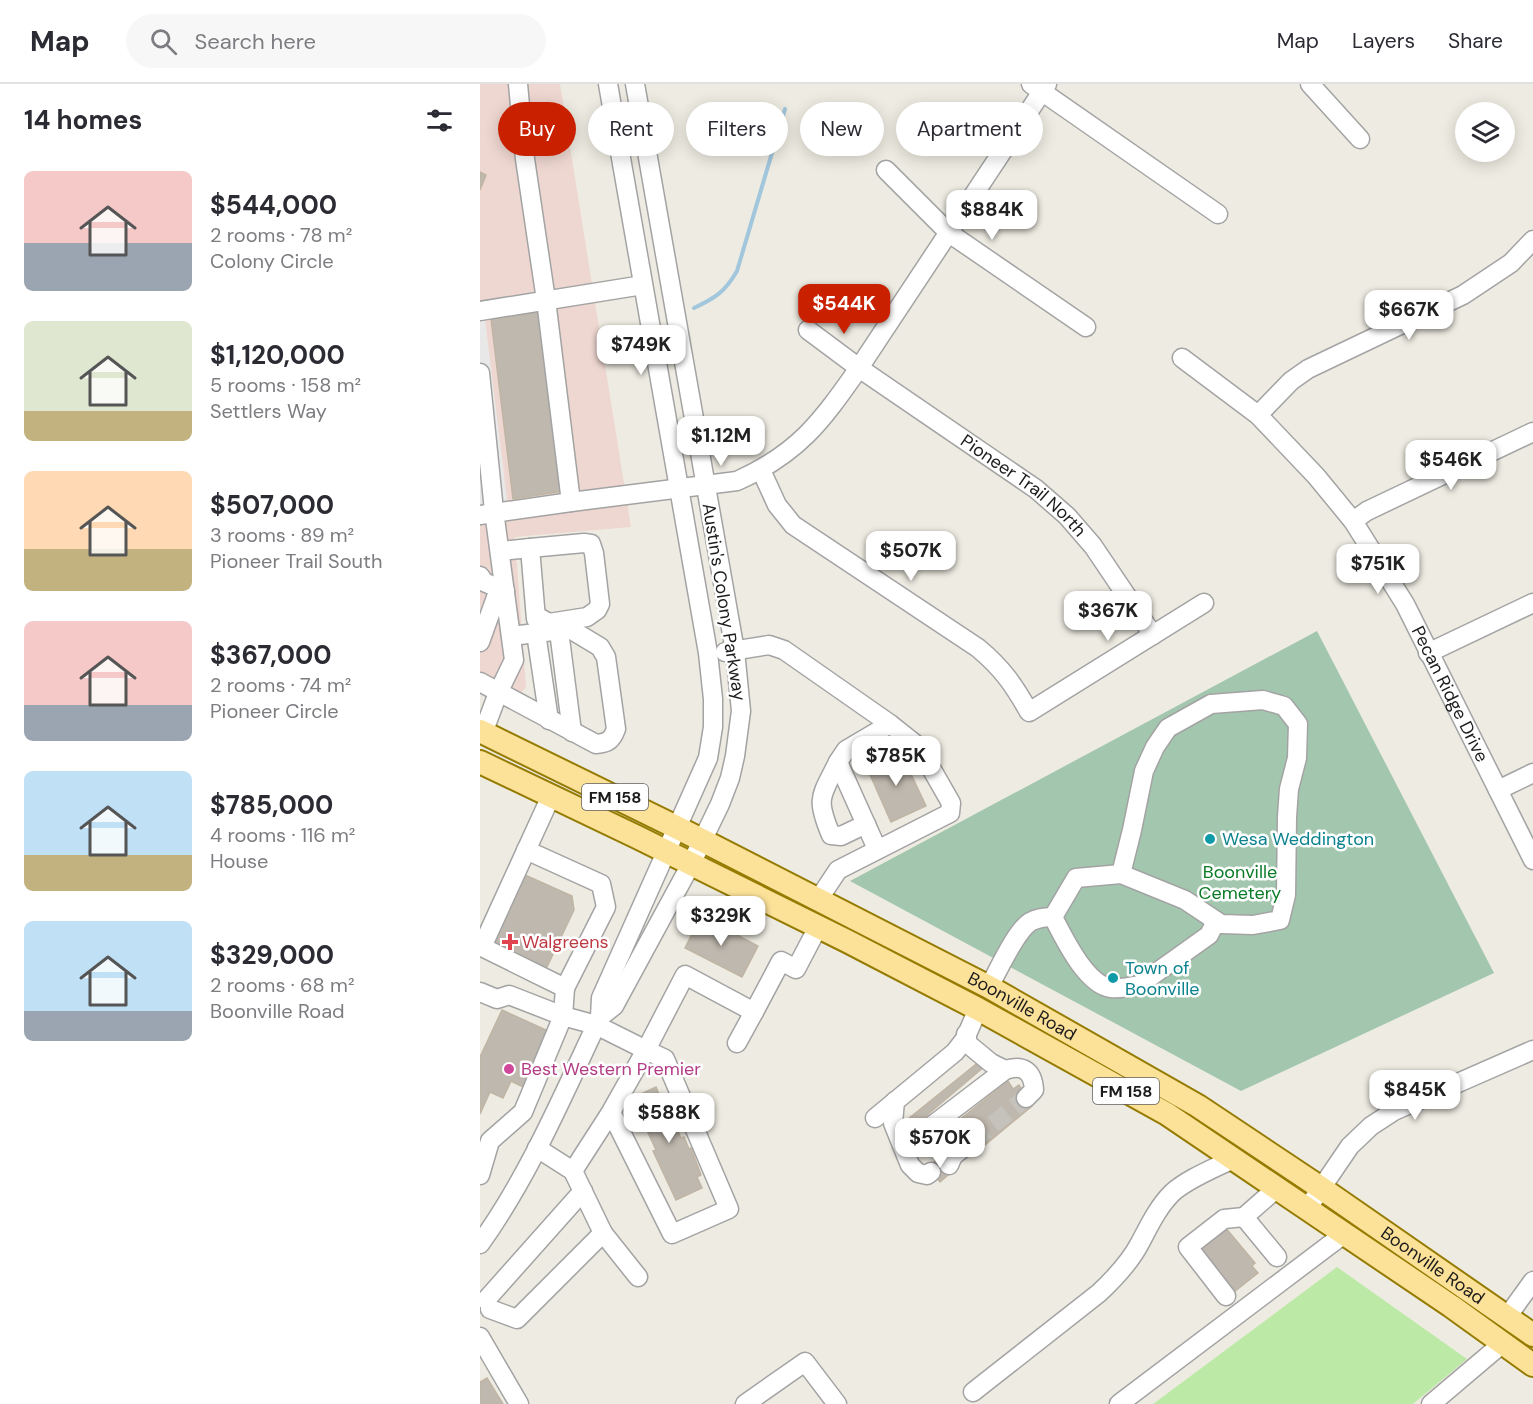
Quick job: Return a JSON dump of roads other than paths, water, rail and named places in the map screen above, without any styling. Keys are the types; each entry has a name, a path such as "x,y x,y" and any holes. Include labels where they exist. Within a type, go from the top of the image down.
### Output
{"main road":[{"name":"Boonville Road","path":"482,732 678,828 989,987 1197,1106 1321,1188 1533,1335"},
{"name":"Boonville Road","path":"480,762 667,851 978,1008 1167,1113 1533,1365"},
{"path":"978,1008 989,987"}],"street":[{"path":"518,84 525,159 546,300 571,502"},
{"name":"Austin's Colony Parkway","path":"598,1021 614,1006 691,864 720,804 735,756 741,711 735,651 643,285 608,84"},
{"name":"Austin's Colony Parkway","path":"480,1244 528,1168 598,1021 601,998 708,758 712,738 713,699 693,487 635,84"},
{"path":"1310,84 1360,139"},
{"path":"487,513 737,481 761,470 788,453 806,437 860,368 949,233 1040,87 1218,214"},
{"path":"886,170 949,233 1086,327"},
{"path":"1258,415 1291,381 1308,369 1463,295 1511,263 1533,240"},
{"path":"480,311 643,285"},
{"name":"Pioneer Trail North","path":"808,330 1036,489 1067,516 1093,546 1153,636"},
{"name":"Pecan Ridge Drive","path":"1182,358 1258,415 1316,476 1353,521 1405,604 1533,860"},
{"path":"480,373 487,513 500,551 490,584 480,642"},
{"path":"1353,521 1367,511 1533,432"},
{"path":"761,470 777,505 794,525 978,648 996,663 1012,682 1029,711 1204,603"},
{"path":"500,551 584,543 589,604 583,608 549,613 538,623"},
{"path":"530,548 549,720"},
{"path":"482,732 514,660 510,628 490,584"},
{"path":"1428,653 1533,603"},
{"path":"480,682 596,744 607,743 612,739 616,729 604,651 570,629 559,630 538,623 510,628"},
{"path":"559,630 572,732"},
{"path":"708,653 769,645 784,650 919,747 951,803 950,813 838,870 818,900"},
{"path":"1053,917 1076,878 1120,874 1185,900 1221,924 1253,925 1280,920 1286,895 1287,817 1289,789 1297,758 1298,724 1284,706 1263,700 1211,704 1168,728 1155,747 1144,771 1120,874"},
{"path":"866,824 841,836 831,835 822,814 820,798 846,750 890,724"},
{"path":"838,762 877,849"},
{"path":"1498,790 1533,773"},
{"path":"551,796 482,947 565,988"},
{"path":"480,1175 485,1139 523,1112 563,1016 565,988 606,907 601,884 526,850"},
{"path":"1053,917 1069,949 1095,980 1109,988 1139,985 1209,935 1216,921"},
{"path":"989,987 1012,944 1029,922 1053,917"},
{"path":"737,1042 781,961 796,969 818,927"},
{"path":"573,1171 611,1112 685,975 754,1012"},
{"path":"480,992 497,999 509,995 563,1016 598,1021 665,1059 729,1209 672,1234 611,1112"},
{"path":"875,1118 955,1052 966,1035 978,1008"},
{"path":"966,1035 968,1044 991,1063 1005,1070"},
{"path":"1307,1209 1350,1146 1371,1126 1394,1111 1533,1050"},
{"path":"904,1146 1005,1070 1014,1067 1028,1071 1034,1079 1034,1090 1026,1098"},
{"path":"895,1101 893,1123 910,1165 908,1177 915,1184 926,1186 943,1166 972,1141"},
{"path":"934,1125 939,1126 945,1134 943,1166"},
{"path":"537,1148 573,1171 603,1233 638,1277"},
{"path":"973,1392 1099,1293 1116,1277 1140,1244 1158,1210 1173,1192 1233,1159"},
{"path":"1226,1296 1188,1247 1224,1219 1244,1216 1277,1188"},
{"path":"583,1191 484,1304 517,1319 603,1233"},
{"path":"1244,1216 1277,1257"},
{"path":"1119,1404 1344,1234"},
{"path":"1507,1317 1533,1281"},
{"path":"480,1337 519,1404"},
{"path":"1431,1404 1503,1343"},
{"path":"745,1404 805,1362 837,1404"}],"waterway":[{"path":"694,308 719,294 737,271 771,156"}],"tunnel":[{"path":"972,1141 1026,1098"}],"place":[{"name":"Wesa Weddington","path":"1210,839"},
{"name":"Walgreens","path":"510,942"},
{"name":"Town of Boonville","path":"1113,978"},
{"name":"Best Western Premier","path":"509,1069"}],"park label":[{"name":"Boonville Cemetery","path":"1240,882"}]}
